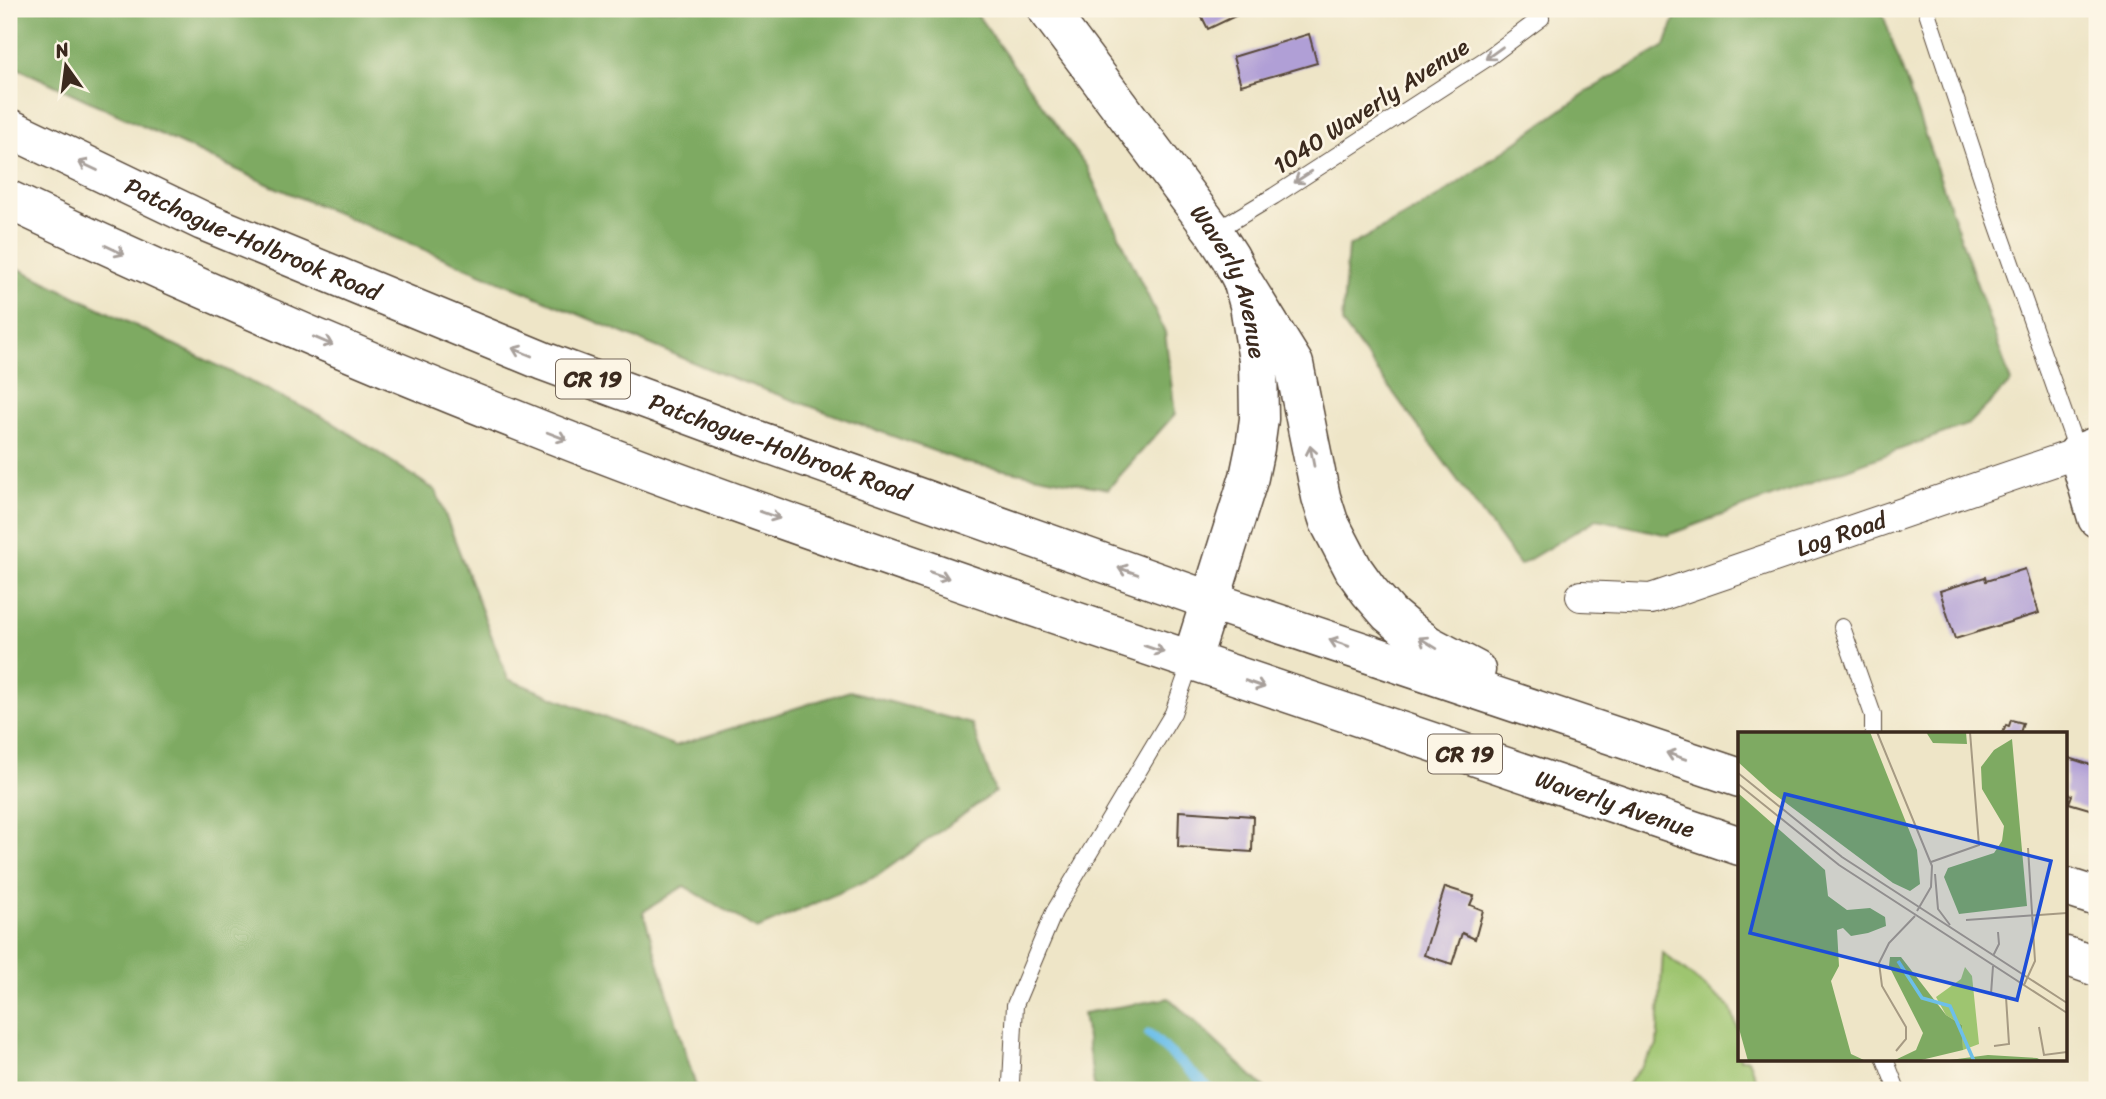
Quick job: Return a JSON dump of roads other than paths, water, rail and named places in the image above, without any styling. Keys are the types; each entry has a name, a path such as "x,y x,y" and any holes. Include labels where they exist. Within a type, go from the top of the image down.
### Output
{"main road":[{"name":"Waverly Avenue","path":"1047,9 1214,232 1242,280 1249,305 1260,388 1255,448 1249,477 1191,662 1738,845"},
{"name":"Patchogue-Holbrook Road","path":"9,128 203,220 543,361 759,441 1211,601"},
{"name":"CR 19","path":"9,200 191,285 533,427 849,543 1191,662"},
{"path":"1242,280 1294,365 1316,477 1329,522 1354,570 1369,592 1389,614 1427,644 1574,722"},
{"path":"2087,449 2097,519"},
{"name":"CR 19","path":"1211,601 1738,777"},
{"path":"2068,888 2097,897"},
{"path":"2068,957 2097,967"}],"street":[{"name":"Log Road","path":"1581,596 1651,599 2087,449"}],"lane":[{"name":"1040 Waverly Avenue","path":"1214,232 1489,57 1541,18 1538,9"},
{"path":"1926,9 1990,202 2087,449"},
{"path":"1842,627 1873,715 1873,732"},
{"path":"1013,1090 1011,1083 1015,1005 1054,912 1173,713 1191,662"},
{"path":"1885,1060 1897,1090"}],"waterway":[{"path":"1149,1034 1211,1090"}]}
